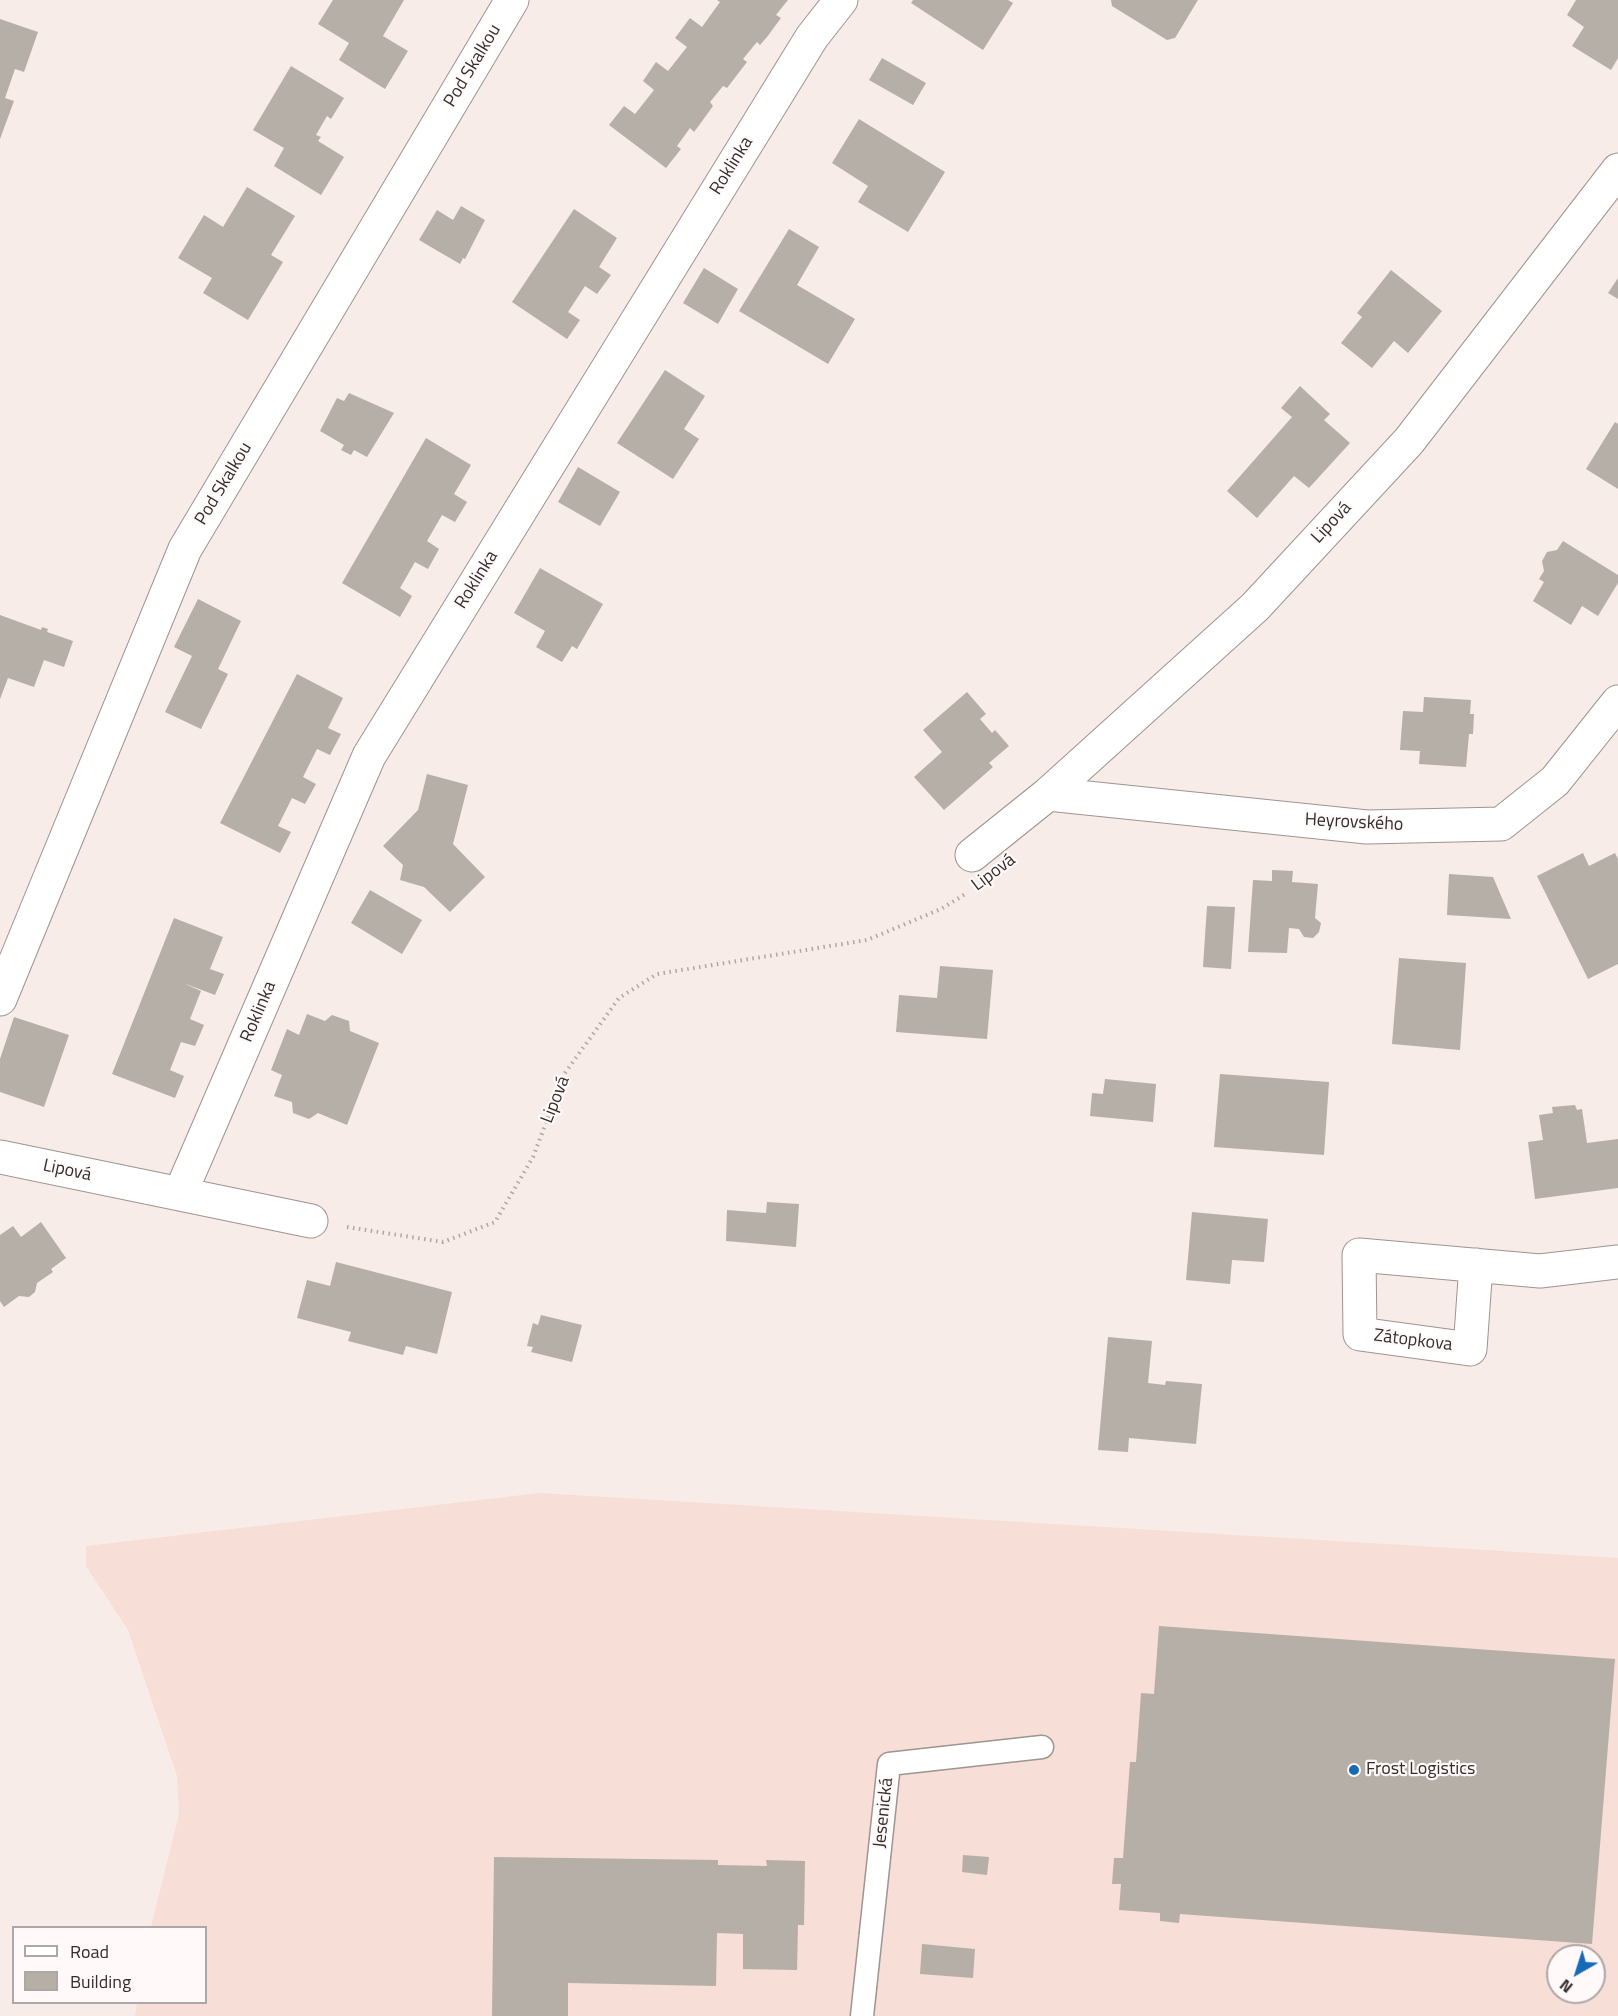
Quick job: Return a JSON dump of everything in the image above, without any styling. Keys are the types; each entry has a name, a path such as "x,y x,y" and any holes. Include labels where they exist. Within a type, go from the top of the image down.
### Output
{"street":[{"name":"Pod Skalkou","path":"0,999 184,549 512,0"},
{"name":"Roklinka","path":"180,1194 369,756 806,47 841,0"},
{"name":"Lipová","path":"972,855 1048,794 1255,607 1408,441 1618,170"},
{"name":"Heyrovského","path":"1048,794 1367,827 1501,824 1556,781 1616,709"},
{"name":"Lipová","path":"0,1157 311,1221"},
{"path":"1476,1265 1540,1271 1618,1262"}],"lane":[{"name":"Jesenická","path":"862,2016 889,1764 1042,1747"}],"path":[{"name":"Lipová","path":"311,1221 443,1242 495,1222 533,1157 565,1073 619,998 657,975 867,940 941,909 971,891"}],"shaded area":[{"path":"540,1493 1618,1558 1618,2016 135,2016 137,2004 207,2004 207,1926 151,1926 179,1814 177,1776 128,1630 86,1566 86,1546"}],"building":[{"path":"333,0 404,0 383,36 408,51 385,89 339,60 349,43 318,24"},
{"path":"717,0 788,0 776,15 781,18 760,45 757,42 743,59 747,62 727,88 723,86 710,102 713,106 694,132 690,128 677,146 681,149 666,168 609,125 624,106 635,114 654,90 643,81 656,62 668,71 687,47 675,38 690,18 702,27 720,2"},
{"path":"913,0 1008,0 1013,3 983,50 911,3"},
{"path":"1111,0 1198,0 1175,38 1167,40 1112,6"},
{"path":"1576,0 1618,0 1618,58 1611,70 1572,46 1584,27 1567,15"},
{"path":"0,19 38,32 24,72 15,69 5,98 14,101 0,139"},
{"path":"882,58 926,83 913,105 869,80"},
{"path":"291,66 344,98 331,119 327,116 316,135 321,137 318,141 344,157 321,195 274,166 284,148 253,130"},
{"path":"859,119 945,172 908,232 858,202 868,186 832,163"},
{"path":"247,187 295,216 271,255 283,262 248,320 203,293 212,278 178,258 204,215 223,227"},
{"path":"461,206 485,220 465,259 463,258 460,264 419,240 437,210 453,220"},
{"path":"574,209 617,238 599,267 611,275 597,294 585,286 568,312 580,320 567,339 512,302"},
{"path":"789,229 819,247 797,285 855,319 828,364 739,311"},
{"path":"704,268 738,289 718,324 683,303"},
{"path":"1391,270 1442,311 1408,353 1394,341 1372,368 1341,343 1362,317 1357,313"},
{"path":"1618,278 1618,299 1608,293"},
{"path":"665,370 705,396 684,429 699,439 673,479 617,443"},
{"path":"1300,386 1330,414 1324,420 1350,443 1309,488 1294,476 1257,518 1227,491 1292,417 1281,408"},
{"path":"349,393 394,413 367,457 354,450 351,455 341,450 344,445 320,431 337,398 344,401"},
{"path":"1615,422 1618,424 1618,489 1586,469"},
{"path":"426,438 471,465 454,494 467,502 455,522 442,515 427,541 439,549 428,569 415,562 400,588 412,596 400,617 342,583"},
{"path":"578,467 620,492 600,526 558,502"},
{"path":"1563,541 1618,575 1618,583 1598,616 1582,606 1571,625 1533,601 1544,582 1539,579 1544,571 1542,561 1547,552 1557,550"},
{"path":"540,568 603,604 577,649 572,646 562,662 536,647 545,631 514,613"},
{"path":"198,599 241,621 218,669 228,674 201,729 165,712 192,656 174,647"},
{"path":"0,615 41,630 42,627 48,629 47,632 73,641 64,667 44,660 34,687 8,678 0,699"},
{"path":"297,674 343,698 328,728 341,734 330,755 317,749 303,777 316,784 305,804 292,798 278,826 291,832 280,853 220,823"},
{"path":"967,692 986,714 980,719 992,733 995,730 1009,746 989,763 993,767 944,810 914,777 942,752 923,730"},
{"path":"1424,697 1471,700 1470,714 1474,714 1473,734 1469,734 1466,767 1419,764 1420,751 1400,750 1403,711 1423,712"},
{"path":"427,774 468,785 453,844 485,877 450,912 424,887 400,880 403,865 383,846 418,810"},
{"path":"1583,853 1589,866 1615,853 1618,859 1618,964 1588,979 1537,876"},
{"path":"1272,870 1293,871 1292,882 1318,884 1315,918 1321,923 1319,932 1313,938 1304,937 1299,929 1289,928 1287,953 1248,952 1253,880 1272,881"},
{"path":"1449,874 1493,877 1511,919 1447,915"},
{"path":"370,890 422,920 402,954 351,923"},
{"path":"1207,906 1235,907 1231,969 1203,967"},
{"path":"174,918 223,937 210,969 224,974 215,995 183,983 201,991 190,1019 204,1025 195,1046 181,1042 170,1070 184,1076 175,1098 112,1074"},
{"path":"1399,958 1466,963 1460,1050 1392,1044"},
{"path":"940,966 993,970 987,1039 896,1032 899,995 937,998"},
{"path":"307,1014 325,1021 332,1015 349,1021 350,1031 379,1043 347,1125 318,1113 309,1119 293,1113 292,1102 274,1096 282,1075 271,1070 287,1029 299,1035"},
{"path":"14,1017 69,1035 44,1107 0,1092 0,1059"},
{"path":"1220,1074 1329,1082 1324,1155 1214,1147"},
{"path":"1105,1079 1156,1084 1153,1122 1090,1116 1092,1093 1103,1094"},
{"path":"1575,1105 1577,1110 1582,1109 1587,1143 1618,1139 1618,1188 1535,1199 1528,1142 1543,1140 1539,1115 1553,1113 1552,1107"},
{"path":"767,1202 799,1204 796,1247 726,1241 727,1210 766,1213"},
{"path":"1192,1212 1268,1219 1264,1262 1232,1260 1230,1284 1186,1280"},
{"path":"41,1222 66,1258 51,1269 53,1272 37,1283 35,1292 29,1297 19,1296 4,1307 0,1301 0,1235 13,1226 21,1237"},
{"path":"336,1262 452,1292 437,1354 406,1346 403,1355 348,1341 351,1332 297,1318 307,1280 330,1286"},
{"path":"541,1315 582,1325 572,1362 531,1352 533,1347 527,1346 533,1323 538,1325"},
{"path":"1108,1337 1152,1341 1148,1383 1165,1385 1166,1381 1202,1384 1196,1444 1129,1438 1128,1452 1098,1450"},
{"path":"1159,1626 1615,1659 1592,1944 1180,1914 1179,1923 1160,1921 1160,1913 1119,1910 1121,1884 1112,1884 1114,1858 1123,1858 1130,1762 1136,1762 1141,1693 1154,1694"},
{"path":"963,1855 989,1857 987,1875 962,1872"},
{"path":"494,1857 718,1860 718,1865 767,1866 766,1860 805,1861 804,1925 798,1925 797,1970 743,1969 743,1934 717,1933 716,1986 568,1983 568,2016 492,2016"},
{"path":"922,1944 975,1949 973,1978 920,1974"}],"place":[{"name":"Frost Logistics","path":"1354,1770"}]}
